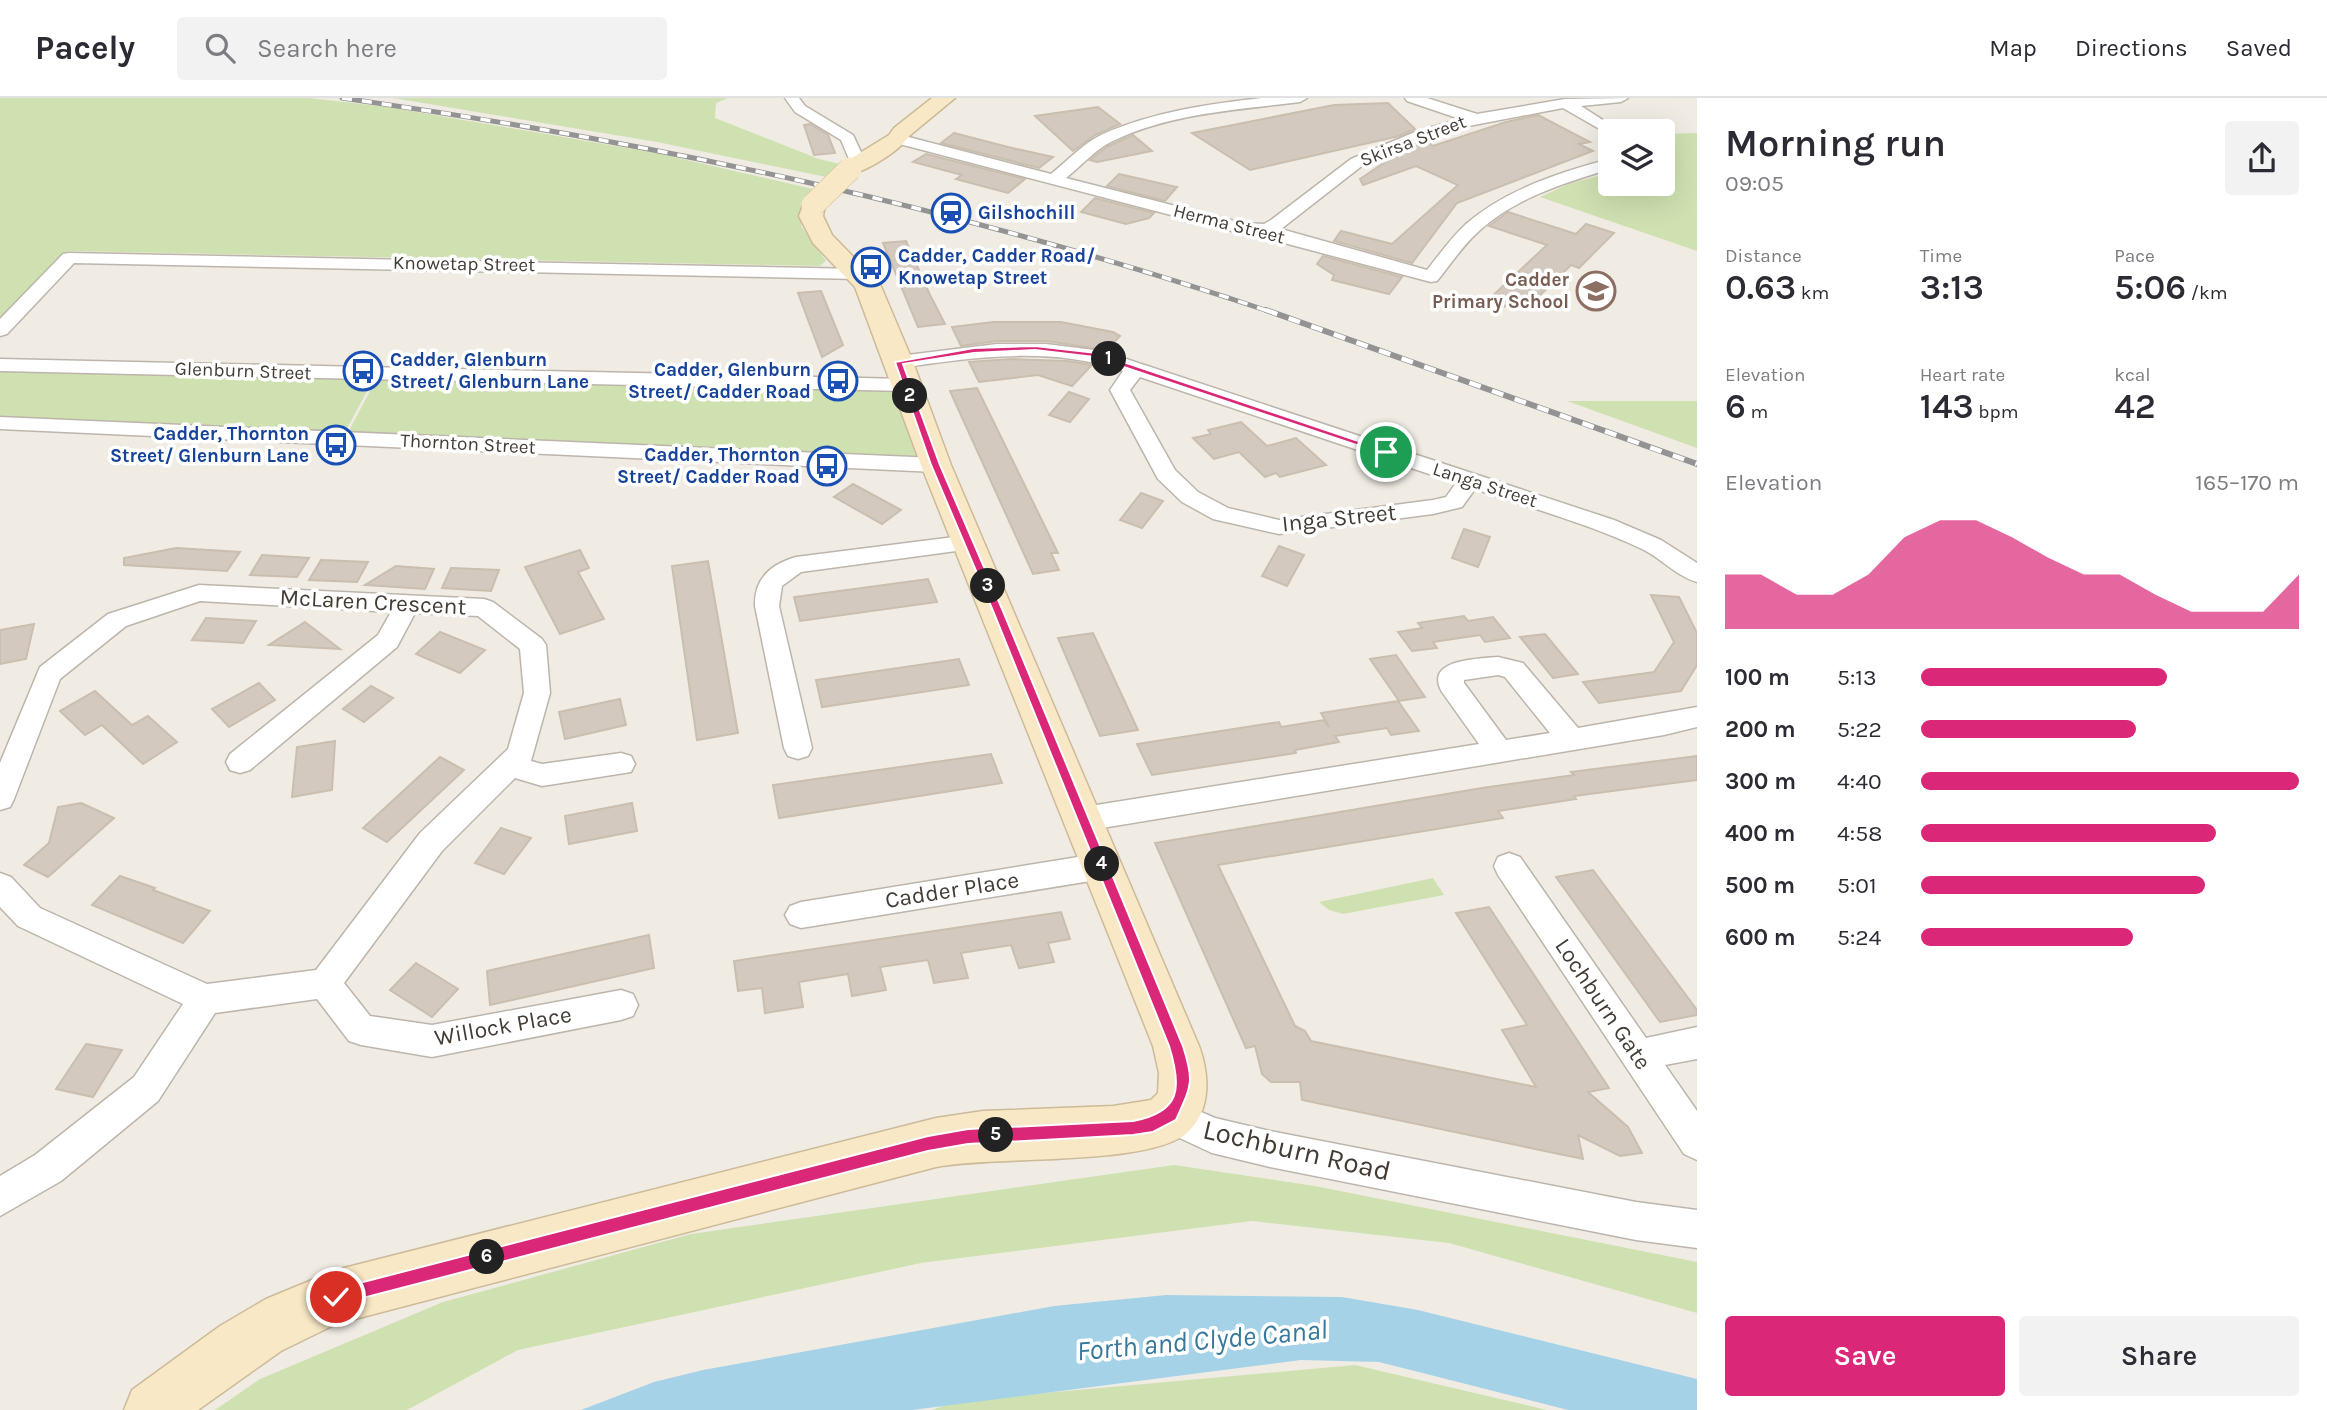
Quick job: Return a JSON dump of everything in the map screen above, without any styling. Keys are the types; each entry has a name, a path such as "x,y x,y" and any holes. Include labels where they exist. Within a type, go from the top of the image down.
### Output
{"street":[{"path":"792,98 800,109 848,138 854,166"},
{"path":"152,1410 261,1330 308,1306 336,1297 928,1144 968,1136 1133,1128 1153,1125 1171,1115 1184,1085 1184,1069 1103,866 936,465 867,284 821,238 811,216 813,205 854,166 897,139 901,132 945,98"},
{"path":"1055,179 1106,138 1155,121 1205,109 1300,98"},
{"path":"1412,98 1472,118"},
{"name":"Skirsa Street","path":"1266,229 1280,222 1355,163 1417,136 1472,118 1565,103 1621,98"},
{"path":"1565,103 1598,123"},
{"name":"Herma Street","path":"897,139 1242,228 1266,229 1290,239 1431,277 1474,226 1514,200 1570,175 1598,167"},
{"name":"Knowetap Street","path":"0,330 69,258 859,274"},
{"name":"Langa Street","path":"903,373 974,350 1035,348 1095,355 1623,532 1667,553 1697,574"},
{"name":"Glenburn Street","path":"0,365 903,373"},
{"name":"Inga Street","path":"1136,368 1120,390 1166,474 1190,497 1220,514 1279,527 1420,509 1454,502 1470,480"},
{"name":"Thornton Street","path":"0,423 936,465"},
{"path":"799,748 768,606 767,590 770,583 781,572 796,565 970,543"},
{"name":"McLaren Crescent","path":"0,796 49,674 117,620 199,593 484,608 533,645 537,693 521,754 431,842 325,983"},
{"path":"240,762 388,641 408,603"},
{"path":"1500,752 1451,685 1451,675 1491,666 1504,666 1514,670 1572,740"},
{"path":"1084,819 1681,722 1697,717"},
{"path":"509,765 542,775 621,764"},
{"name":"Cadder Place","path":"801,915 1103,866"},
{"name":"Lochburn Gate","path":"1509,866 1697,1142"},
{"path":"0,886 29,917 205,999 325,983"},
{"name":"Willock Place","path":"325,983 361,1030 432,1041 621,1005"},
{"path":"0,1197 48,1168 146,1089 205,999"},
{"path":"1639,1055 1697,1043"},
{"name":"Lochburn Road","path":"1171,1115 1212,1135 1270,1149 1636,1220 1697,1229"}],"green space":[{"path":"0,98 309,98 388,107 656,153 813,189 803,207 801,226 826,261 819,266 68,251 0,321"},
{"path":"393,98 728,98 716,103 715,118 819,159 840,164 826,177 657,142"},
{"path":"1697,133 1697,251 1540,197 1571,183 1598,176 1598,196 1675,196 1675,134"},
{"path":"0,367 375,376 342,438 0,421"},
{"path":"378,376 902,386 931,462 345,438"},
{"path":"1567,401 1697,401 1697,448"},
{"path":"1433,878 1444,895 1343,914 1329,910 1319,902"},
{"path":"1174,1165 1315,1186 1697,1262 1697,1313 1449,1243 1252,1221 921,1263 518,1350 407,1410 215,1410 260,1379 443,1302 691,1234"},
{"path":"1355,1365 1547,1410 932,1410 956,1401"}],"water":[{"name":"Forth and Clyde Canal","path":"1166,1295 1342,1297 1418,1310 1697,1379 1697,1410 1568,1410 1379,1362 1301,1360 912,1410 581,1410 654,1382 703,1370 1054,1306"}],"building":[{"path":"1388,103 1415,129 1399,136 1250,170 1192,133 1334,105"},
{"path":"1098,107 1120,124 1095,135 1073,151 1035,116"},
{"path":"1538,115 1590,142 1579,144 1593,151 1457,203 1412,263 1334,241 1341,231 1392,244 1458,185 1416,166 1363,185 1360,179 1400,152 1428,142 1433,146 1506,122"},
{"path":"810,124 828,135 835,153 814,155 804,125"},
{"path":"954,133 1053,157 1039,168 941,143"},
{"path":"1133,135 1152,151 1097,162 1090,160 1108,146"},
{"path":"926,154 1025,179 1008,193 956,179 962,175 913,162"},
{"path":"1119,174 1177,187 1165,201 1107,186"},
{"path":"1095,198 1154,213 1149,218 1126,224 1081,212"},
{"path":"1508,212 1576,234 1586,224 1614,233 1579,268 1571,265 1532,303 1477,310 1547,245 1489,226"},
{"path":"906,241 945,324 918,327 883,243"},
{"path":"1323,256 1402,277 1389,294 1332,280 1334,275 1317,264"},
{"path":"821,291 843,345 822,357 798,293"},
{"path":"993,322 1061,322 1113,332 1120,336 1107,350 1046,341 997,341 961,346 952,327"},
{"path":"1012,359 1068,361 1092,365 1072,386 1038,375 979,382 969,362"},
{"path":"977,388 1058,553 1051,553 1059,570 1033,574 950,391"},
{"path":"1069,392 1089,399 1070,422 1049,415"},
{"path":"1241,422 1267,446 1296,438 1326,465 1280,477 1276,473 1265,477 1239,452 1214,459 1193,438 1211,434 1208,430"},
{"path":"853,484 901,510 882,524 834,497"},
{"path":"1141,493 1163,501 1142,528 1120,520"},
{"path":"1464,529 1490,537 1478,567 1452,558"},
{"path":"1279,546 1304,555 1287,586 1262,576"},
{"path":"176,548 240,552 227,571 124,565 124,558"},
{"path":"580,550 589,568 578,572 604,619 560,634 525,567"},
{"path":"262,555 309,558 297,577 250,575"},
{"path":"321,560 368,562 357,582 309,580"},
{"path":"708,561 738,733 697,740 672,566"},
{"path":"396,566 434,569 425,589 365,585"},
{"path":"451,568 499,570 491,591 442,588"},
{"path":"928,579 937,602 800,621 794,597"},
{"path":"1651,595 1679,597 1697,633 1697,665 1681,691 1599,703 1583,682 1654,672 1674,642"},
{"path":"1464,616 1468,621 1493,617 1510,638 1485,642 1480,635 1433,642 1437,648 1412,651 1398,632 1422,628 1418,623"},
{"path":"206,618 256,621 243,643 192,640"},
{"path":"305,622 340,649 269,645"},
{"path":"34,624 26,659 0,664 0,630"},
{"path":"440,632 485,650 460,673 416,654"},
{"path":"1093,633 1138,730 1100,736 1058,638"},
{"path":"1545,634 1578,674 1553,678 1520,637"},
{"path":"1396,655 1425,697 1399,701 1370,659"},
{"path":"959,659 969,685 822,707 816,680"},
{"path":"259,683 275,700 229,727 212,709"},
{"path":"371,686 393,698 364,722 343,709"},
{"path":"95,691 132,725 148,716 177,742 143,764 102,725 85,735 60,711"},
{"path":"620,699 626,725 565,739 559,712"},
{"path":"1398,701 1419,731 1391,735 1387,728 1335,736 1339,742 1295,750 1296,753 1152,775 1137,744 1279,722 1281,727 1324,720 1329,727 1321,713"},
{"path":"335,741 332,790 292,797 297,747"},
{"path":"991,754 1002,783 779,818 773,785"},
{"path":"1697,756 1697,780 1574,796 1576,799 1498,811 1503,818 1218,865 1295,1026 1305,1031 1311,1041 1536,1087 1502,1030 1527,1025 1456,913 1489,907 1609,1088 1588,1092 1628,1127 1642,1153 1620,1156 1578,1135 1583,1159 1302,1100 1300,1082 1271,1082 1262,1074 1255,1046 1246,1048 1155,843 1574,775 1571,772"},
{"path":"440,757 464,770 387,842 363,828"},
{"path":"81,803 114,818 48,877 24,865 49,843 58,807"},
{"path":"632,803 637,831 569,844 565,816"},
{"path":"501,828 531,838 504,874 475,863"},
{"path":"1593,870 1697,1010 1697,1015 1660,1022 1556,877"},
{"path":"120,876 210,911 183,943 92,905"},
{"path":"1061,912 1070,939 1048,943 1054,962 1019,968 1011,945 961,953 968,978 934,983 928,960 880,967 886,990 852,996 848,974 799,982 803,1007 765,1013 762,988 738,991 734,961"},
{"path":"649,935 654,968 490,1005 487,971"},
{"path":"416,963 458,989 432,1017 390,990"},
{"path":"86,1044 122,1050 93,1097 56,1089"}],"railway":[{"path":"342,98 579,136 811,183 1042,241 1271,312"},
{"path":"1266,310 1697,464"}],"place":[{"name":"Gilshochill","path":"951,213"},
{"name":"Cadder, Cadder Road/ Knowetap Street","path":"871,267"},
{"name":"Cadder Primary School","path":"1596,291"},
{"name":"Cadder, Glenburn Street/ Glenburn Lane","path":"363,371"},
{"name":"Cadder, Glenburn Street/ Cadder Road","path":"838,381"},
{"name":"Cadder, Thornton Street/ Glenburn Lane","path":"336,445"},
{"name":"Cadder, Thornton Street/ Cadder Road","path":"827,466"}],"route":[{"path":"336,1297 928,1144 968,1136 1133,1128 1153,1125 1171,1115 1181,1097 1185,1077 1176,1046 936,465 899,362 974,350 1070,350 1095,355 1386,452"}]}
